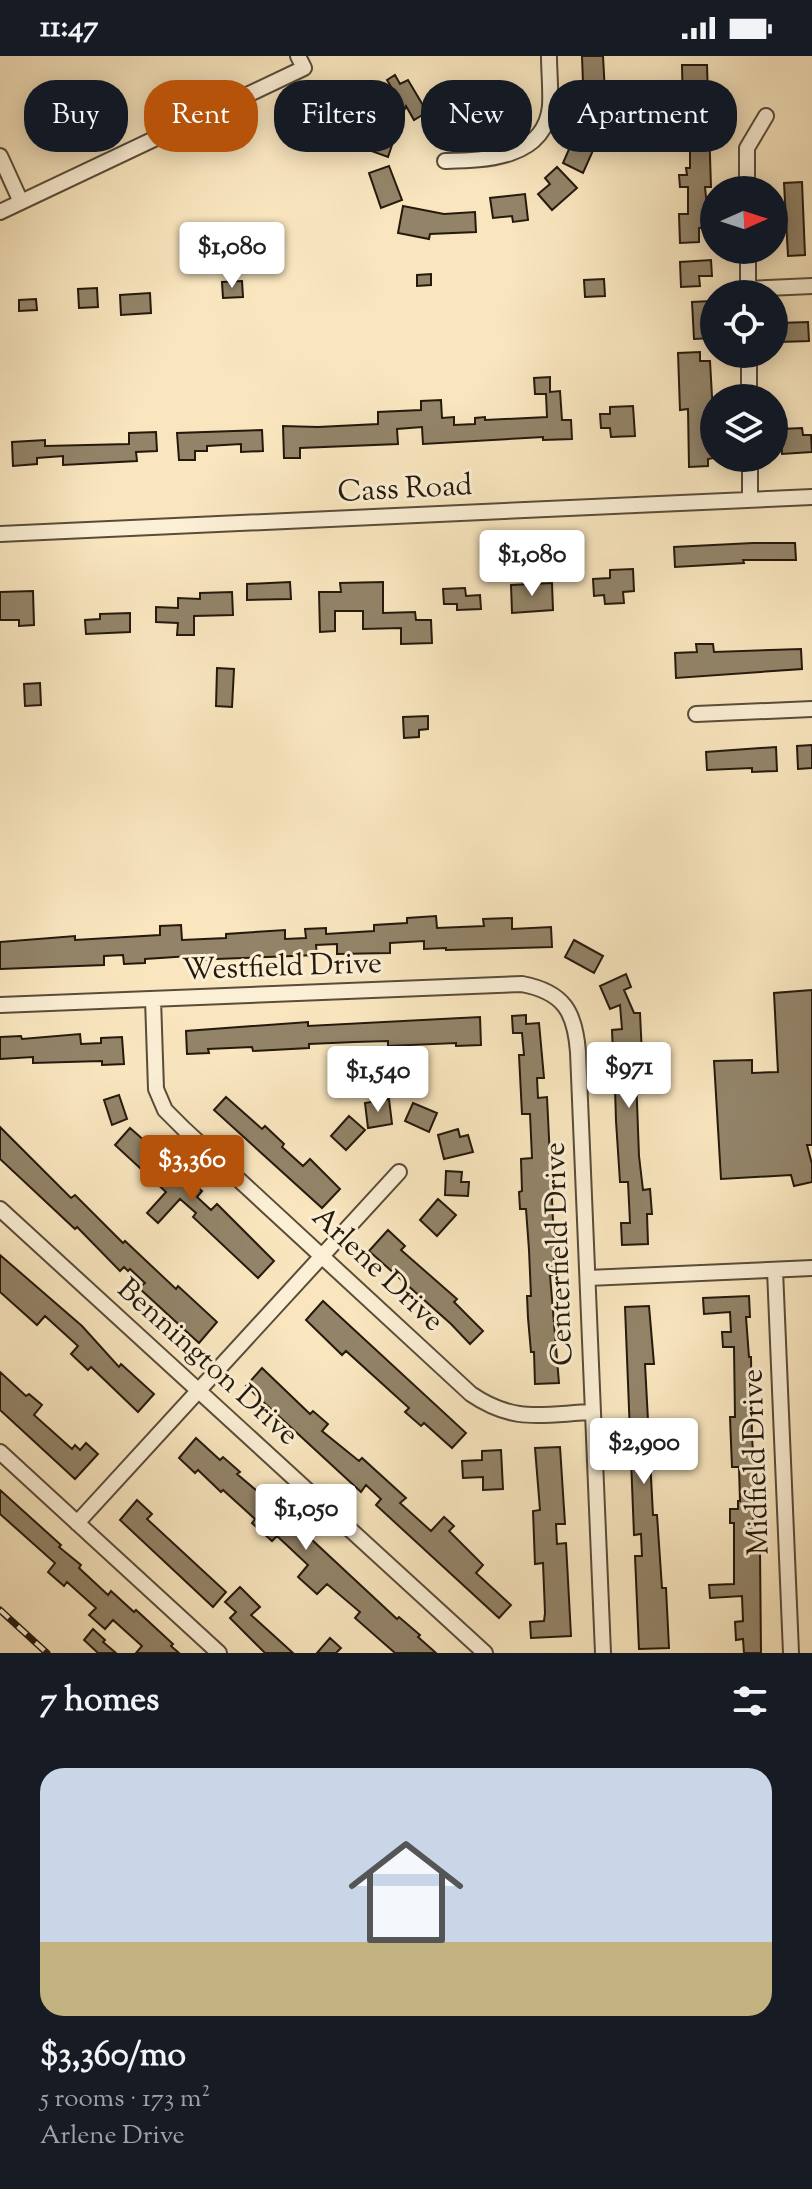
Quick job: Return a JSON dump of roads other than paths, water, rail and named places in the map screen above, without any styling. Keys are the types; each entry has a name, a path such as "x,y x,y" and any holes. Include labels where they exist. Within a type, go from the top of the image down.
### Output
{"street":[{"path":"0,212 304,68 298,56"},
{"path":"445,161 517,152 539,136 550,105 549,56"},
{"path":"747,176 747,148 766,116"},
{"path":"0,156 21,202"},
{"path":"788,288 812,286"},
{"path":"750,472 750,500"},
{"name":"Cass Road","path":"0,534 812,497"},
{"path":"696,714 812,709"},
{"name":"Westfield Drive","path":"0,1005 522,984 538,986 561,1000"},
{"name":"Arlene Drive","path":"153,999 156,1089 165,1110 471,1394 490,1407 514,1416 593,1412"},
{"name":"Centerfield Drive","path":"561,1000 572,1016 576,1029 603,1653"},
{"path":"77,1523 399,1172"},
{"name":"Bennington Drive","path":"0,1209 485,1653"},
{"path":"588,1278 812,1268"},
{"name":"Midfield Drive","path":"775,1270 791,1653"},
{"path":"0,1452 219,1653"}],"railway":[{"path":"0,1610 47,1653"}]}
